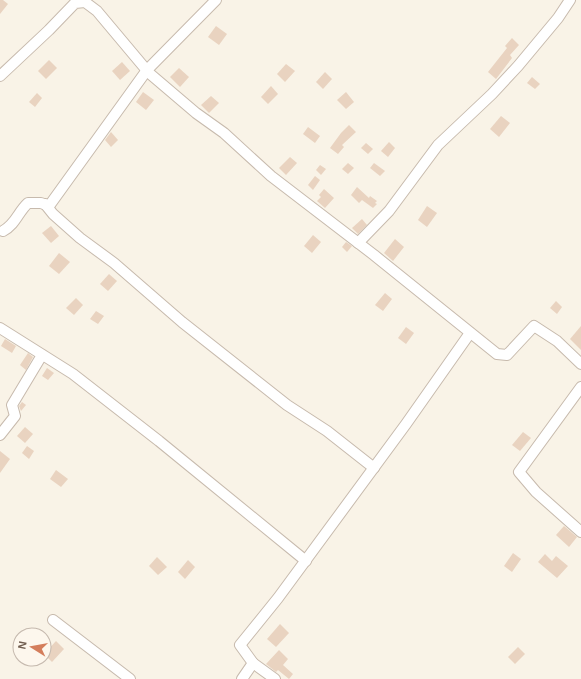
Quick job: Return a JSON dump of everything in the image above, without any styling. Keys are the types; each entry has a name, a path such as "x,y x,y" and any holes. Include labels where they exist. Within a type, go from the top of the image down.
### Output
{"street":[{"path":"1,232 11,226 28,203 45,204 49,206 147,70 216,0"},
{"path":"358,243 389,211 438,145 487,99 518,66 558,18 570,0"},
{"path":"0,76 50,30 75,2 85,2 97,11 147,70 196,113 224,133 271,176 497,354 507,355 534,326 557,341 581,364"},
{"path":"45,204 53,214 80,238 114,263 182,322 287,405 327,431 374,468"},
{"path":"0,328 73,374 159,441 306,560"},
{"path":"275,679 253,663 240,645 306,560 374,468 470,333"},
{"path":"0,435 16,416 12,405 42,355"},
{"path":"581,387 519,472 536,492 581,532"},
{"path":"53,620 130,679"},
{"path":"242,679 253,663"}],"building":[{"path":"0,0 3,0 8,4 0,14"},
{"path":"216,26 227,34 219,45 208,37"},
{"path":"512,38 519,45 510,55 512,58 496,79 488,72 507,48 505,46"},
{"path":"49,60 57,68 46,79 38,71"},
{"path":"122,62 130,71 120,80 112,71"},
{"path":"286,64 295,71 285,82 277,74"},
{"path":"179,68 189,77 180,87 170,77"},
{"path":"325,72 332,79 323,89 316,82"},
{"path":"532,77 540,84 535,89 527,83"},
{"path":"271,86 278,94 268,104 261,97"},
{"path":"143,92 154,100 146,110 136,102"},
{"path":"346,92 354,102 346,109 337,100"},
{"path":"37,93 42,98 35,107 29,102"},
{"path":"211,96 219,103 209,113 201,105"},
{"path":"501,116 510,123 499,137 490,129"},
{"path":"349,125 356,132 342,145 344,147 338,154 330,148"},
{"path":"308,127 320,136 315,143 303,134"},
{"path":"111,132 118,140 111,147 105,140"},
{"path":"389,142 395,148 388,157 381,151"},
{"path":"366,143 373,149 368,154 361,148"},
{"path":"290,157 297,163 286,175 279,168"},
{"path":"348,163 354,168 348,174 342,169"},
{"path":"374,163 385,171 380,176 370,168"},
{"path":"320,165 326,169 321,175 316,170"},
{"path":"315,176 320,180 313,190 308,185"},
{"path":"357,187 369,198 370,196 377,201 375,203 377,204 373,208 362,200 359,203 351,195"},
{"path":"324,189 334,198 325,208 317,201 321,197 319,195"},
{"path":"427,206 437,213 427,227 418,220"},
{"path":"362,219 367,225 358,234 352,228"},
{"path":"51,226 59,236 51,243 42,233"},
{"path":"313,235 321,242 312,253 304,246"},
{"path":"395,239 404,247 393,261 384,253"},
{"path":"346,242 352,246 347,252 342,247"},
{"path":"59,253 70,262 59,274 49,266"},
{"path":"109,274 117,281 108,291 100,284"},
{"path":"385,293 392,299 383,311 375,305"},
{"path":"76,298 83,305 74,315 66,308"},
{"path":"556,301 562,307 557,314 550,308"},
{"path":"96,311 104,316 98,324 90,319"},
{"path":"581,326 581,350 570,339"},
{"path":"406,327 414,333 406,344 398,338"},
{"path":"5,339 16,346 12,353 1,346"},
{"path":"28,353 33,357 26,370 20,365"},
{"path":"47,368 54,373 48,380 42,376"},
{"path":"22,402 26,405 21,411 19,406"},
{"path":"25,427 33,434 25,443 17,436"},
{"path":"523,432 531,438 520,451 512,445"},
{"path":"27,446 34,451 29,459 22,453"},
{"path":"0,451 10,459 0,473"},
{"path":"56,470 68,479 61,487 50,479"},
{"path":"564,526 577,537 569,547 556,535"},
{"path":"513,553 521,559 512,572 504,566"},
{"path":"545,554 552,561 556,556 568,566 557,578 538,562"},
{"path":"157,557 167,567 158,575 149,566"},
{"path":"188,560 195,567 185,579 178,572"},
{"path":"280,624 289,633 276,647 267,639"},
{"path":"56,641 64,649 52,662 52,645"},
{"path":"518,647 525,654 515,664 508,657"},
{"path":"279,650 288,659 283,665 293,674 289,679 278,670 276,672 266,664"}]}
